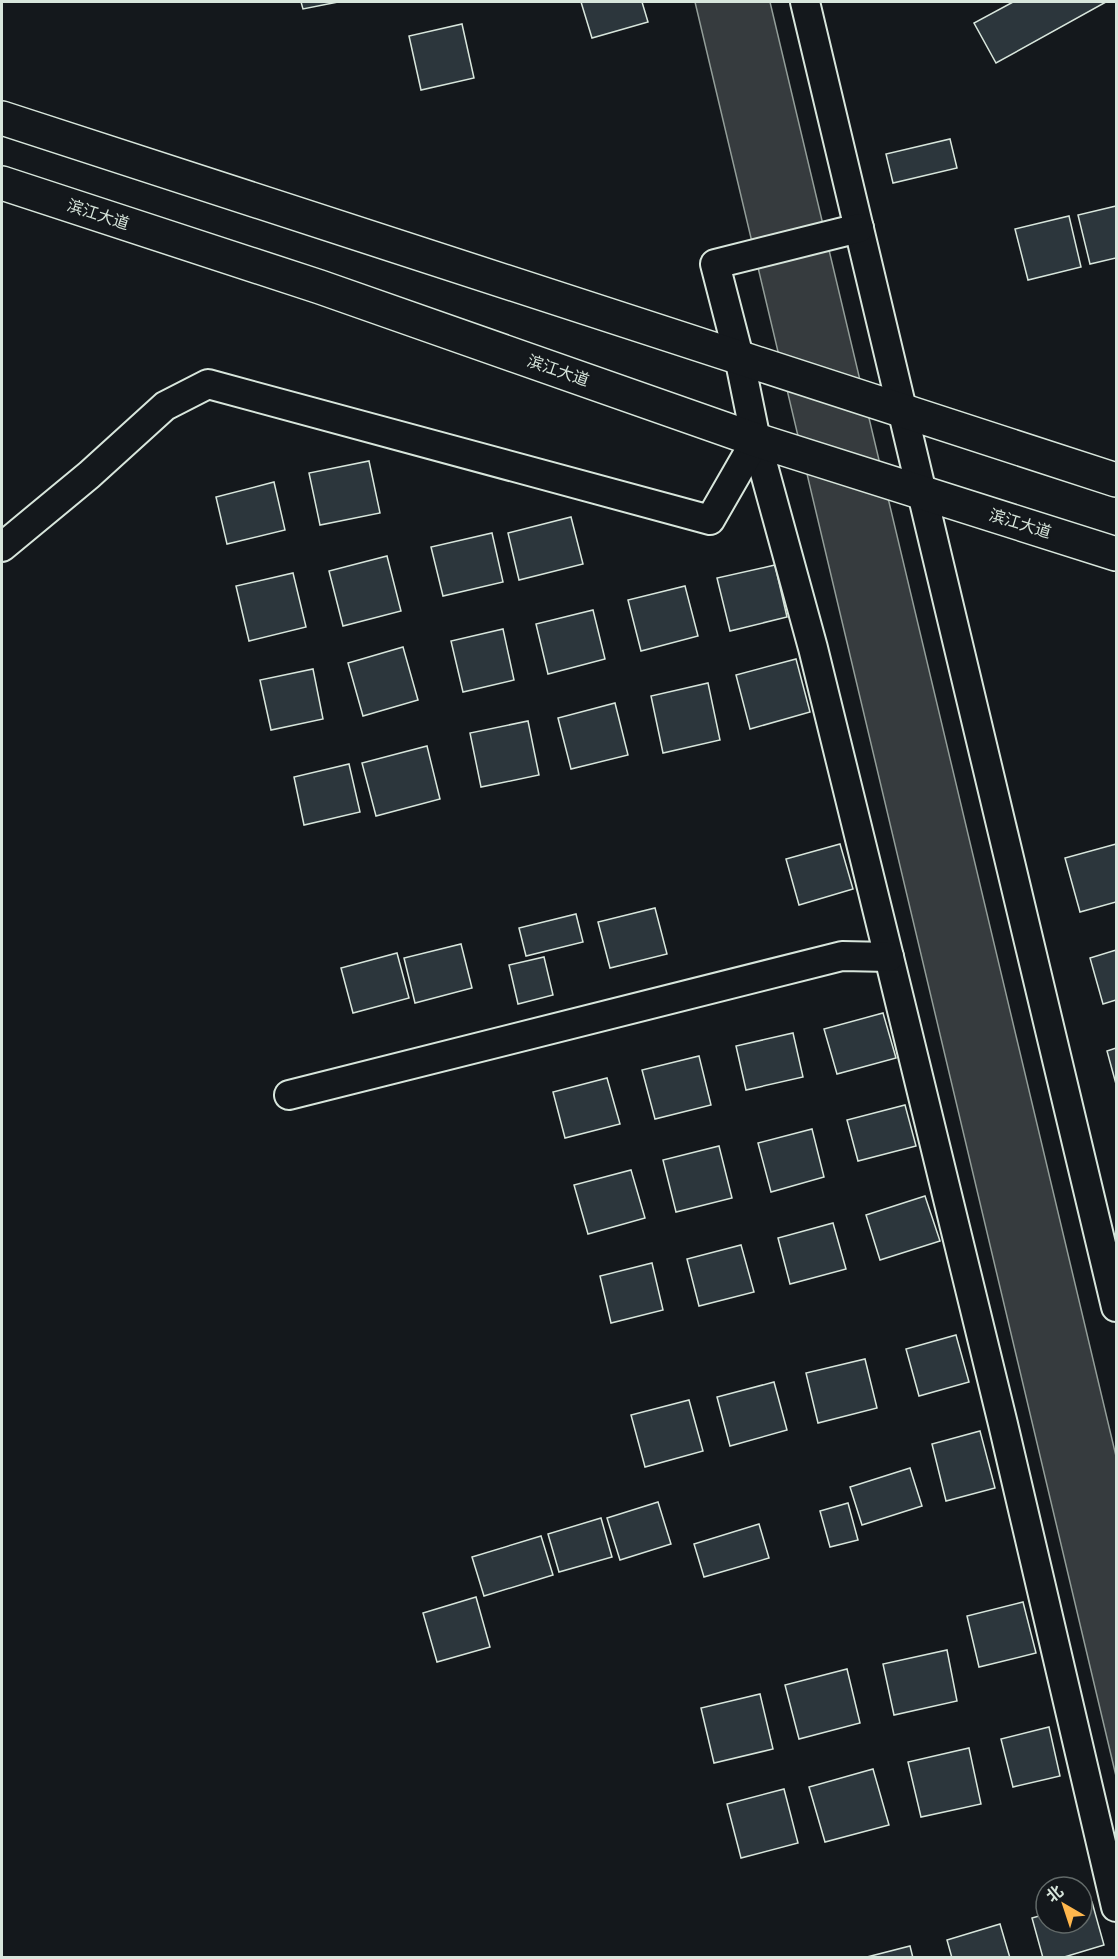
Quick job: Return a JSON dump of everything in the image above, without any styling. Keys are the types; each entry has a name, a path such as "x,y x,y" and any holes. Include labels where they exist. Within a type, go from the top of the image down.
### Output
{"main road":[{"path":"2,118 1116,480"},
{"name":"滨江大道","path":"2,183 320,287 756,440 1116,554"}],"street":[{"path":"805,2 859,228 892,407 923,493 1116,1307"},
{"path":"859,228 715,264 749,361 756,440 813,648 889,957 1003,1424 1116,1907"},
{"path":"2,547 89,475 165,406 208,384 710,520 756,440"},
{"path":"289,1095 842,956 889,957"}],"shaded area":[{"path":"695,2 770,2 1116,1456 1116,1776"}],"building":[{"path":"301,2 338,2 303,9"},
{"path":"581,2 642,2 648,22 592,38"},
{"path":"1013,2 1106,2 996,63 974,23"},
{"path":"462,24 474,78 421,90 409,36"},
{"path":"950,139 957,168 893,183 886,154"},
{"path":"1116,206 1116,258 1090,264 1078,215"},
{"path":"1069,216 1081,267 1028,280 1015,229"},
{"path":"369,461 380,513 320,525 309,473"},
{"path":"274,482 285,530 227,544 216,497"},
{"path":"571,517 583,564 519,580 508,533"},
{"path":"492,533 503,582 443,596 431,547"},
{"path":"387,556 401,611 343,626 329,571"},
{"path":"775,565 787,617 730,631 717,578"},
{"path":"293,573 306,627 249,641 236,586"},
{"path":"685,586 698,636 641,651 628,600"},
{"path":"593,610 605,659 548,674 536,624"},
{"path":"503,629 514,680 463,692 451,641"},
{"path":"403,647 418,700 363,716 348,663"},
{"path":"796,659 810,712 750,729 736,675"},
{"path":"313,669 323,719 271,730 260,680"},
{"path":"708,683 720,740 663,753 651,696"},
{"path":"615,703 628,755 571,769 558,718"},
{"path":"528,721 539,775 481,787 470,733"},
{"path":"427,746 440,799 376,816 362,763"},
{"path":"349,764 360,812 304,825 294,777"},
{"path":"840,844 853,889 799,905 786,859"},
{"path":"1116,844 1116,902 1080,912 1065,858"},
{"path":"655,908 667,954 610,968 598,922"},
{"path":"576,914 583,942 526,956 519,928"},
{"path":"461,944 472,988 415,1003 404,958"},
{"path":"1116,950 1116,1000 1103,1004 1090,958"},
{"path":"397,953 409,998 353,1013 341,968"},
{"path":"544,957 553,995 518,1004 509,965"},
{"path":"883,1013 896,1058 837,1074 824,1029"},
{"path":"793,1033 803,1077 746,1090 736,1046"},
{"path":"1116,1048 1116,1084 1107,1051"},
{"path":"699,1056 711,1105 655,1119 642,1070"},
{"path":"607,1078 620,1124 565,1138 553,1092"},
{"path":"905,1105 916,1146 858,1161 847,1120"},
{"path":"812,1129 824,1177 771,1192 758,1143"},
{"path":"719,1146 732,1198 676,1212 663,1160"},
{"path":"631,1170 645,1218 588,1234 574,1185"},
{"path":"925,1196 940,1241 880,1260 866,1215"},
{"path":"833,1223 846,1269 790,1284 778,1238"},
{"path":"741,1245 754,1292 699,1306 687,1259"},
{"path":"652,1263 663,1310 611,1323 600,1276"},
{"path":"956,1335 969,1382 919,1396 906,1349"},
{"path":"865,1359 877,1408 818,1423 806,1373"},
{"path":"774,1382 787,1430 730,1446 717,1397"},
{"path":"689,1400 703,1451 645,1467 631,1415"},
{"path":"980,1431 995,1488 946,1501 932,1444"},
{"path":"910,1468 922,1506 862,1525 850,1487"},
{"path":"658,1502 671,1544 620,1560 607,1518"},
{"path":"848,1503 858,1540 830,1547 820,1511"},
{"path":"601,1518 612,1557 559,1572 548,1534"},
{"path":"759,1524 769,1558 704,1577 694,1544"},
{"path":"541,1536 553,1575 484,1596 472,1557"},
{"path":"476,1597 490,1647 437,1662 423,1613"},
{"path":"1023,1602 1036,1653 979,1667 967,1616"},
{"path":"947,1650 957,1701 894,1715 883,1664"},
{"path":"847,1669 860,1723 799,1739 785,1685"},
{"path":"760,1694 773,1749 714,1763 701,1708"},
{"path":"1049,1727 1060,1776 1013,1787 1001,1739"},
{"path":"969,1748 981,1804 921,1817 908,1762"},
{"path":"873,1769 889,1825 825,1842 809,1787"},
{"path":"784,1789 798,1843 741,1858 727,1804"},
{"path":"1094,1909 1104,1945 1061,1958 1043,1958 1037,1935 1094,1935"},
{"path":"1000,1924 1010,1958 952,1958 947,1940"},
{"path":"910,1946 913,1958 863,1958"}]}
